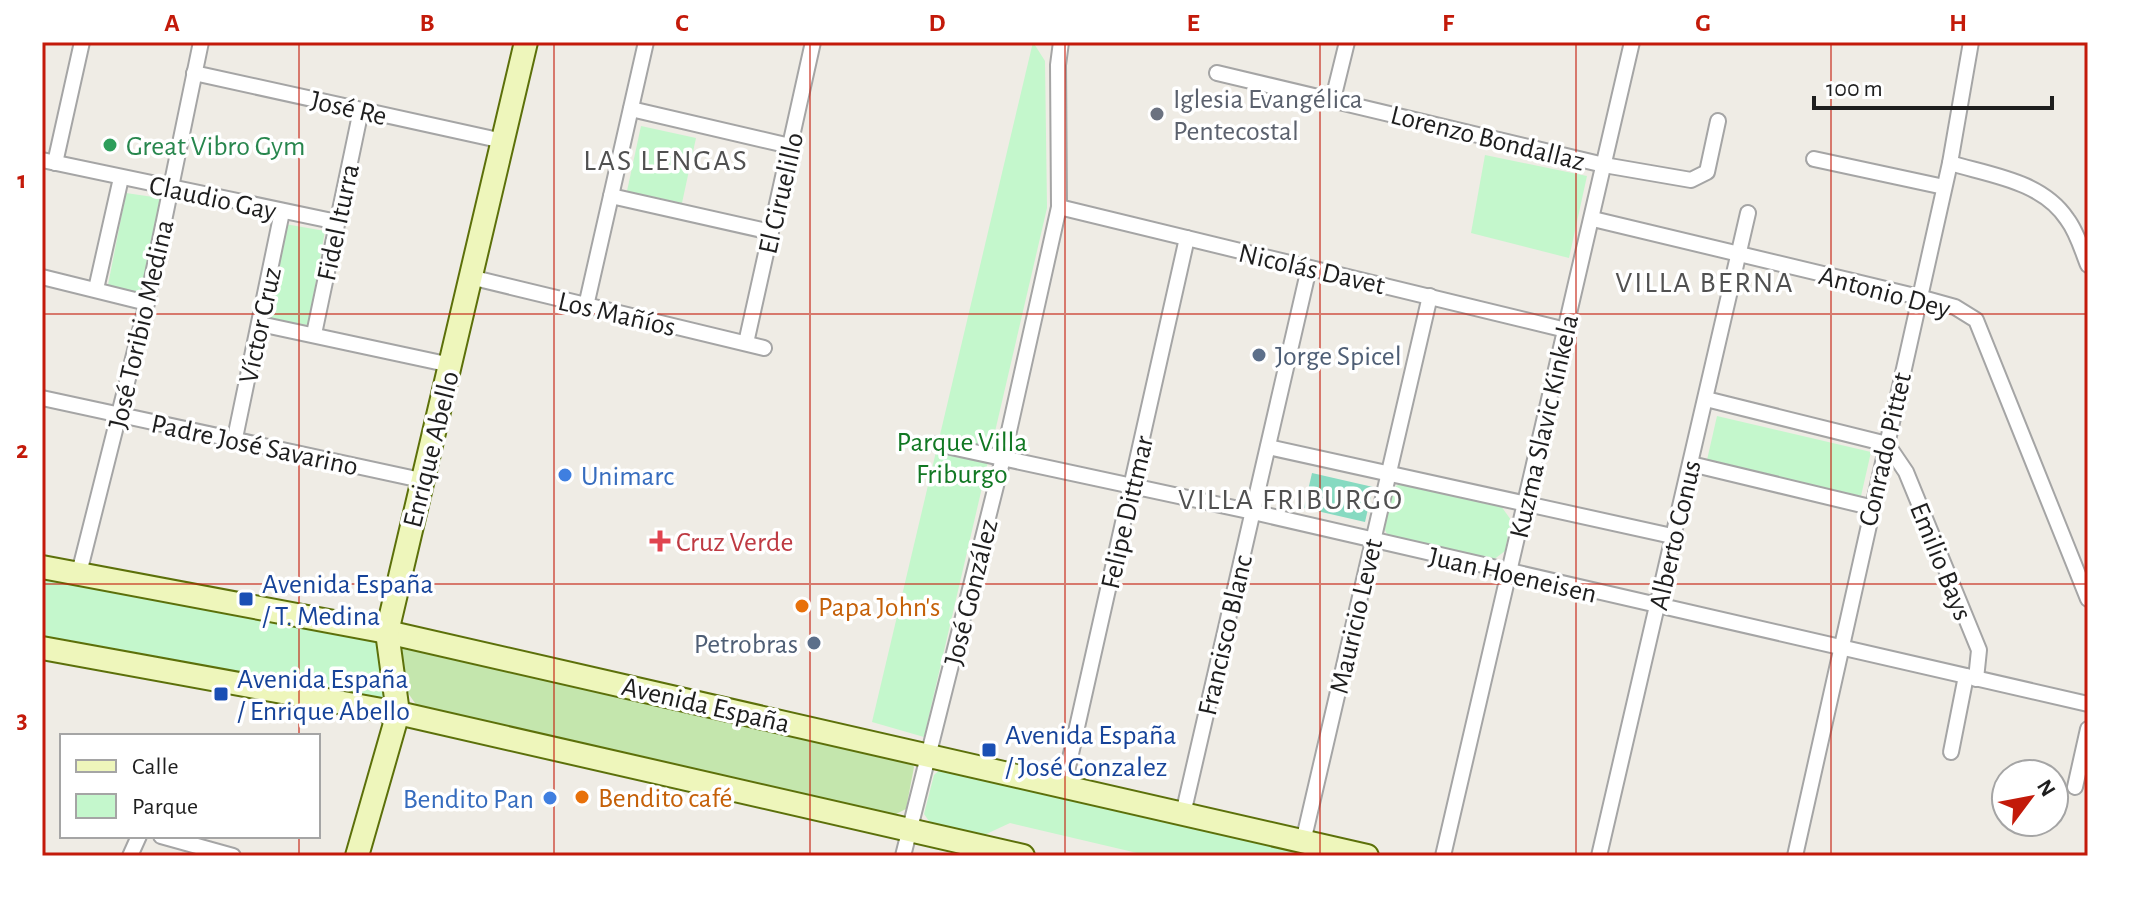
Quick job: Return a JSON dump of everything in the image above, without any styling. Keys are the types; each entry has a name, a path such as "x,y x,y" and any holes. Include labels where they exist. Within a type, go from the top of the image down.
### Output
{"main road":[{"name":"Enrique Abello","path":"357,856 398,713 387,632 526,42"},
{"name":"Avenida España","path":"42,567 387,632 1367,856"},
{"path":"42,648 398,713 1023,856"}],"street":[{"path":"49,162 82,42"},
{"name":"José Toribio Medina","path":"79,573 147,303 201,42"},
{"path":"586,306 646,42"},
{"name":"El Ciruelillo","path":"746,343 813,42"},
{"name":"José González","path":"903,856 931,755 1003,458 1059,207 1058,65 1061,42"},
{"path":"1333,99 1347,42"},
{"name":"Kuzma Slavic Kinkela","path":"1443,856 1632,42"},
{"name":"Conrado Pittet","path":"1795,856 1870,507 1950,163 1971,42"},
{"name":"José Re","path":"194,73 503,141"},
{"name":"Lorenzo Bondallaz","path":"1217,73 1604,165 1691,180 1701,178 1707,172 1718,121"},
{"path":"631,109 790,146"},
{"name":"Fidel Iturra","path":"314,334 361,110"},
{"path":"1814,159 1944,187"},
{"name":"Claudio Gay","path":"49,162 337,222"},
{"path":"1950,163 2030,187 2049,199 2068,219 2088,265"},
{"path":"96,289 121,178"},
{"path":"611,196 771,232"},
{"name":"Nicolás Davet","path":"1059,207 1566,330"},
{"name":"Víctor Cruz","path":"235,438 282,212"},
{"name":"Alberto Conus","path":"1599,856 1748,213"},
{"name":"Antonio Dey","path":"1593,219 1919,297 1955,307 1976,320 2088,599"},
{"name":"Felipe Dittmar","path":"1064,785 1187,238"},
{"name":"Francisco Blanc","path":"1183,814 1309,268"},
{"path":"42,277 147,303"},
{"name":"Los Mañíos","path":"470,277 764,348"},
{"name":"Mauricio Levet","path":"1303,842 1430,296"},
{"path":"260,324 451,365"},
{"name":"Padre José Savarino","path":"42,398 421,480"},
{"path":"1706,399 1887,444"},
{"name":"Juan Hoeneisen","path":"937,444 1253,512 1508,574 2088,704"},
{"name":"Emilio Bays","path":"1887,444 1906,472 1979,650 1951,752"},
{"path":"1268,447 1672,536"},
{"path":"1691,464 1870,507"},
{"path":"2075,787 2088,729"},
{"path":"168,838 233,856"}],"green space":[{"name":"Parque Villa Friburgo","path":"1033,42 1045,61 1047,208 924,737 872,722"},
{"path":"641,126 696,138 682,203 627,191"},
{"path":"1485,155 1587,176 1569,258 1471,233"},
{"path":"126,193 160,198 141,294 108,285"},
{"path":"285,224 325,231 308,325 269,318"},
{"path":"1717,416 1871,452 1861,496 1707,460"},
{"path":"1312,473 1373,487 1365,522 1304,508"},
{"path":"1401,483 1501,506 1511,520 1505,551 1493,560 1389,538 1384,528 1393,488"},
{"path":"42,577 380,638 386,699 42,637"},
{"path":"406,642 906,756 914,767 906,809 894,815 417,706 408,693 400,648"},
{"path":"943,767 1338,856 1150,856 1010,823 982,836 931,824 924,814 934,775"}],"place":[{"name":"Iglesia Evangélica Pentecostal","path":"1157,114"},
{"name":"Great Vibro Gym","path":"110,145"},
{"name":"Jorge Spicel","path":"1259,355"},
{"name":"Unimarc","path":"565,475"},
{"name":"Cruz Verde","path":"660,541"},
{"name":"Avenida España / T. Medina","path":"246,599"},
{"name":"Papa John's","path":"802,606"},
{"name":"Petrobras","path":"814,643"},
{"name":"Avenida España / Enrique Abello","path":"221,694"},
{"name":"Avenida España / José Gonzalez","path":"989,750"},
{"name":"Bendito café","path":"582,797"},
{"name":"Bendito Pan","path":"550,798"}],"district":[{"name":"LAS LENGAS","path":"666,160"},
{"name":"VILLA BERNA","path":"1705,282"},
{"name":"VILLA FRIBURGO","path":"1291,499"}]}
